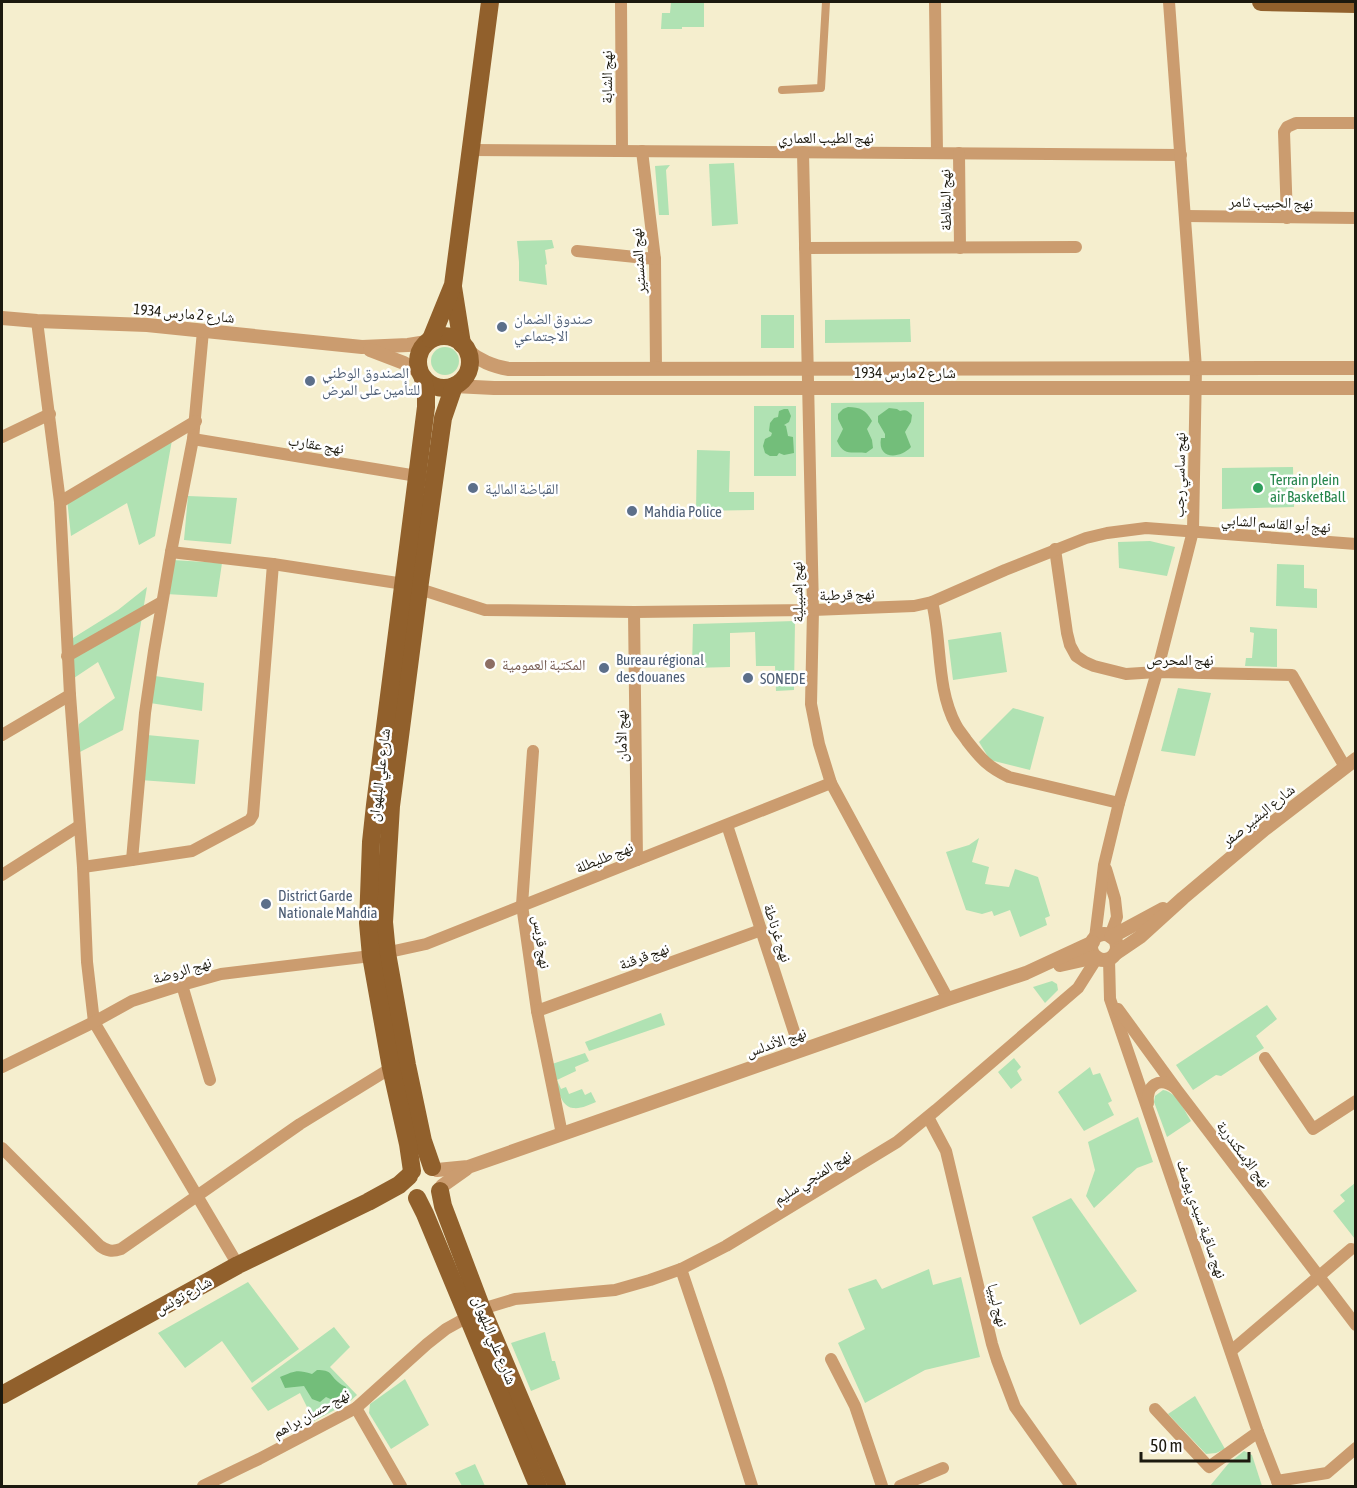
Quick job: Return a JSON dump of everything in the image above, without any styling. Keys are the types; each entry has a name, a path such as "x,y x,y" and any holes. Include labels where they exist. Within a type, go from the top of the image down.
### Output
{"main road":[{"path":"453,285 469,367 466,375 454,386 437,387 429,384 421,375 418,356 429,341 453,285 490,2"},
{"path":"1261,2 1356,4"},
{"path":"429,341 447,336 455,339 464,347"},
{"name":"شارع علي البلهوان","path":"410,1174 408,1144 390,1068 379,955 384,922 383,805 426,477 426,393 421,375"},
{"name":"شارع علي البلهوان","path":"426,477 454,386"},
{"name":"شارع علي البلهوان","path":"379,955 407,1065 423,1141 438,1178 443,1206 475,1313 538,1486"},
{"path":"421,1166 438,1178 432,1198 422,1200 409,1190 410,1174 421,1166"},
{"name":"شارع تونس","path":"2,1395 238,1265 368,1202 399,1185 410,1174"},
{"name":"شارع تونس","path":"368,1202 399,1195 416,1197"},
{"name":"شارع علي البلهوان","path":"416,1197 475,1313 557,1486"}],"street":[{"name":"نهج الشابة","path":"621,2 622,151"},
{"path":"782,90 821,88 826,2"},
{"path":"935,2 937,153"},
{"name":"نهج ساسي رجب","path":"1094,940 1104,865 1119,803 1157,672 1193,531 1196,368 1169,2"},
{"path":"1287,218 1284,132 1287,127 1296,123 1356,123"},
{"name":"نهج الطيب العماري","path":"470,150 1181,154"},
{"name":"نهج المنستير","path":"642,151 655,259 656,369"},
{"name":"نهج إشبيلية","path":"803,152 813,610 811,704 819,744 831,783 948,999"},
{"name":"نهج البقالطة","path":"959,153 960,248"},
{"name":"نهج الحبيب ثامر","path":"1186,216 1356,218"},
{"path":"805,248 1076,248"},
{"path":"577,251 655,259"},
{"name":"شارع 2 مارس 1934","path":"2,318 147,325 362,347 408,345 429,341"},
{"path":"37,321 60,502 67,656 83,867 87,962 94,1022 238,1265"},
{"path":"132,860 144,722 162,602 196,421 203,331"},
{"name":"شارع 2 مارس 1934","path":"362,347 404,363 421,375"},
{"name":"شارع 2 مارس 1934","path":"464,347 477,359 509,369 1356,368"},
{"name":"شارع 2 مارس 1934","path":"454,386 494,388 1356,388"},
{"path":"2,437 50,414"},
{"path":"60,502 196,421"},
{"name":"نهج عقارب","path":"193,439 426,477"},
{"name":"نهج قرطبة","path":"171,552 273,564 411,586 485,610 634,612 813,610 914,606 932,602 1086,538 1146,528 1193,531"},
{"name":"نهج أبو القاسم الشابي","path":"1193,531 1356,544"},
{"name":"نهج المحرص","path":"1055,549 1070,645 1076,656 1085,663 1126,674 1157,672 1292,675 1350,763"},
{"path":"83,867 192,850 250,820 253,815 273,564"},
{"path":"67,656 162,602"},
{"path":"932,602 943,682 950,711 957,726 980,758 994,770 1009,777 1119,803"},
{"name":"نهج الأمان","path":"634,612 637,860"},
{"path":"2,735 70,695"},
{"name":"نهج قربس","path":"533,751 522,906 537,1011 562,1134"},
{"name":"شارع البشير صفر","path":"1104,957 1140,937 1265,829 1350,763"},
{"name":"نهج طليطلة","path":"379,955 426,944 831,783"},
{"name":"نهج غرناطة","path":"727,825 801,1050"},
{"path":"2,874 79,826"},
{"path":"1104,865 1115,899 1117,917 1110,936"},
{"name":"شارع البشير صفر","path":"1110,936 1183,898"},
{"name":"نهج قرقنة","path":"537,1011 761,930"},
{"path":"1026,973 1104,957 1117,946 1110,936 1102,935 1094,940 1092,950 1104,957"},
{"name":"نهج الأندلس","path":"438,1178 1026,973 1094,940"},
{"name":"نهج الروضة","path":"2,1067 132,1001 182,985 221,974 379,955"},
{"path":"1104,957 1099,971 1110,999"},
{"name":"نهج المنجي سليم","path":"475,1313 515,1299 615,1290 681,1269 726,1246 897,1142 1078,988 1104,957"},
{"path":"182,985 210,1080"},
{"name":"نهج الإسكندرية","path":"1110,999 1356,1325"},
{"name":"نهج ساقية سيدي يوسف","path":"1110,999 1258,1432 1278,1484"},
{"path":"1265,1058 1313,1129 1356,1101"},
{"path":"2,1148 105,1250 113,1252 121,1249 300,1124 390,1068"},
{"path":"1148,1107 1148,1091 1155,1084 1169,1083 1177,1090"},
{"name":"نهج ليبيا","path":"928,1117 946,1151 992,1344 1015,1407 1071,1486"},
{"path":"1231,1351 1351,1249"},
{"path":"681,1269 752,1486"},
{"name":"نهج حسان براهم","path":"203,1486 356,1408 427,1344 446,1329 475,1313"},
{"path":"831,1359 855,1406 882,1486"},
{"path":"356,1408 401,1486"},
{"path":"1155,1409 1209,1467 1258,1432"},
{"path":"1278,1484 1327,1473 1356,1448"},
{"path":"900,1486 943,1468"}],"green space":[{"path":"671,2 704,2 704,27 661,29 662,13 670,13"},
{"path":"734,163 738,224 712,226 709,164"},
{"path":"670,165 666,170 669,215 659,215 655,166"},
{"path":"552,240 554,248 545,250 547,285 519,281 517,241"},
{"path":"761,315 794,315 794,348 761,348"},
{"path":"910,319 911,342 825,343 825,320"},
{"path":"445,347 455,351 459,361 455,371 445,375 435,371 431,361 435,351"},
{"path":"924,402 924,457 831,457 831,403"},
{"path":"754,406 796,406 796,476 754,476"},
{"path":"848,407 862,410 872,421 867,429 873,448 866,453 846,451 837,441 843,429 838,414"},
{"path":"889,408 905,410 912,415 905,432 911,447 901,454 890,455 882,450 881,438 885,438 885,434 878,422 878,416"},
{"path":"788,409 791,416 789,422 784,425 788,436 793,437 794,453 784,455 779,453 777,456 770,456 765,453 763,446 765,439 772,433 769,431 770,423 778,417 779,411"},
{"path":"172,440 155,536 139,545 127,503 71,536 67,499"},
{"path":"697,450 730,451 729,492 754,492 754,510 696,511"},
{"name":"Terrain plein air BasketBall","path":"1293,467 1294,507 1222,509 1222,468"},
{"path":"188,496 237,498 231,544 184,540"},
{"path":"1150,541 1175,547 1167,576 1119,568 1118,542"},
{"path":"172,560 222,563 217,597 166,594"},
{"path":"1277,564 1304,565 1304,588 1317,589 1317,608 1276,606"},
{"path":"147,587 123,730 76,754 79,724 115,698 98,662 71,680 73,638 118,610"},
{"path":"795,621 794,690 776,691 775,666 756,666 755,632 730,633 730,667 692,668 693,624"},
{"path":"1250,627 1277,629 1277,667 1245,666 1246,658 1252,658 1254,633 1250,632"},
{"path":"1001,632 1007,672 953,680 948,640"},
{"path":"155,676 204,683 202,711 150,703"},
{"path":"1178,688 1211,693 1195,756 1161,751"},
{"path":"1013,708 1044,717 1030,770 990,760 979,742"},
{"path":"147,735 199,740 195,784 140,780"},
{"path":"979,838 972,862 989,867 985,884 1009,887 1015,869 1038,877 1050,916 1045,918 1047,925 1020,937 1010,910 994,916 992,911 982,914 966,910 946,852 969,845"},
{"path":"1052,981 1057,984 1058,990 1045,1003 1033,987"},
{"path":"1267,1005 1277,1019 1256,1036 1264,1048 1221,1076 1216,1075 1193,1090 1176,1065"},
{"path":"661,1013 665,1025 589,1051 585,1042"},
{"path":"585,1053 589,1061 575,1067 576,1071 557,1080 561,1089 566,1087 569,1094 582,1089 585,1095 591,1092 596,1102 573,1108 568,1106 561,1097 552,1064"},
{"path":"1014,1058 1021,1067 1017,1071 1022,1080 1011,1089 998,1072"},
{"path":"1090,1067 1093,1075 1100,1073 1112,1101 1108,1103 1114,1115 1084,1131 1058,1092"},
{"path":"1163,1090 1176,1098 1191,1121 1167,1137 1154,1102 1155,1096"},
{"path":"1138,1117 1153,1162 1137,1168 1094,1208 1086,1196 1095,1170 1088,1142"},
{"path":"1355,1183 1355,1239 1333,1211 1345,1201 1340,1195"},
{"path":"1071,1198 1137,1291 1080,1325 1032,1217"},
{"path":"929,1269 933,1285 961,1277 980,1357 925,1370 865,1403 838,1343 865,1329 848,1289 876,1279 882,1289"},
{"path":"248,1282 299,1349 252,1383 222,1341 185,1368 158,1333"},
{"path":"334,1327 350,1347 330,1367 357,1395 348,1403 314,1421 300,1393 268,1411 251,1388"},
{"path":"545,1332 552,1361 555,1361 560,1379 531,1391 511,1343"},
{"path":"317,1370 328,1372 346,1387 346,1399 339,1403 326,1397 320,1402 312,1399 304,1386 285,1388 280,1377 296,1371 312,1374"},
{"path":"405,1379 429,1425 391,1449 369,1413 370,1404"},
{"path":"1195,1396 1225,1449 1206,1454 1168,1414"},
{"path":"1244,1451 1252,1455 1262,1486 1210,1486 1228,1464"},
{"path":"475,1464 485,1486 462,1486 455,1473"}],"place":[{"name":"صندوق الضمان الاجتماعي","path":"502,327"},
{"name":"الصندوق الوطني للتأمين على المرض","path":"310,381"},
{"name":"القباضة المالية","path":"473,488"},
{"name":"Terrain plein air BasketBall","path":"1258,488"},
{"name":"Mahdia Police","path":"632,511"},
{"name":"المكتبة العمومية","path":"490,664"},
{"name":"Bureau régional des douanes","path":"604,668"},
{"name":"SONEDE","path":"748,678"},
{"name":"District Garde Nationale Mahdia","path":"266,904"}]}
